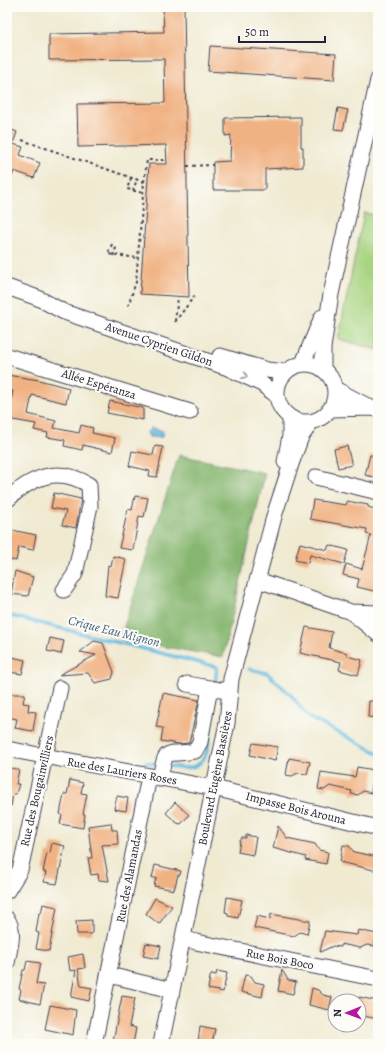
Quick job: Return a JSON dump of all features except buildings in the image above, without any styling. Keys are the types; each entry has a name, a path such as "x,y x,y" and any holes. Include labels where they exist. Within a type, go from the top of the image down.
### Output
{"street":[{"path":"323,369 323,348 331,294 378,80"},
{"name":"Avenue Cyprien Gildon","path":"7,287 38,298 64,312 228,368 262,384 277,396"},
{"path":"303,363 331,294"},
{"name":"Avenue Cyprien Gildon","path":"38,298 63,302 232,360 267,370 285,372"},
{"name":"Allée Espéranza","path":"7,356 190,412"},
{"path":"303,363 317,365 323,369 331,378 335,389 335,397 331,409 324,416 311,422 301,422 290,417 280,407 277,396 277,385 285,372 290,368 303,363"},
{"path":"335,389 374,408"},
{"path":"331,409 374,408"},
{"name":"Boulevard Eugène Bassières","path":"161,1044 228,723 231,679 275,513 290,436 290,417"},
{"name":"Boulevard Eugène Bassières","path":"275,513 301,438 311,422"},
{"path":"7,500 20,488 37,478 64,475 79,479 89,485 90,506 75,574 64,590"},
{"path":"316,477 378,492"},
{"path":"258,580 351,612 378,613"},
{"path":"351,612 378,634"},
{"path":"187,684 230,692"},
{"name":"Rue des Bougainvilliers","path":"7,891 20,870 60,688"},
{"name":"Rue des Alamandas","path":"94,1044 154,778 164,758 169,753 195,751 200,742 210,688"},
{"name":"Rue des Lauriers Roses","path":"7,749 154,778 214,788"},
{"name":"Impasse Bois Arouna","path":"214,788 378,828"},
{"path":"7,919 10,924 12,936 7,963"},
{"name":"Rue Bois Boco","path":"183,938 378,979"},
{"path":"109,975 172,990"}],"path":[{"path":"22,140 144,182"},
{"path":"128,306 136,282 147,160 167,160"},
{"path":"187,166 213,165"},
{"path":"131,178 128,189 143,193"},
{"path":"133,191 137,180"},
{"path":"112,244 108,254 113,256 138,258"},
{"path":"113,256 117,245"},
{"path":"178,297 175,322 195,295"}],"green space":[{"path":"364,213 378,215 378,350 338,339"},
{"path":"179,455 265,473 223,657 120,639"}],"water":[{"path":"151,428 163,431 162,437 149,437 147,432"}],"waterway":[{"name":"Crique Eau Mignon","path":"7,615 217,667 215,684"},
{"name":"Crique Eau Mignon","path":"249,669 267,673 291,695 308,717 378,753"},
{"path":"167,766 189,768 203,760 208,748 211,720"},
{"path":"145,762 158,765"}]}
